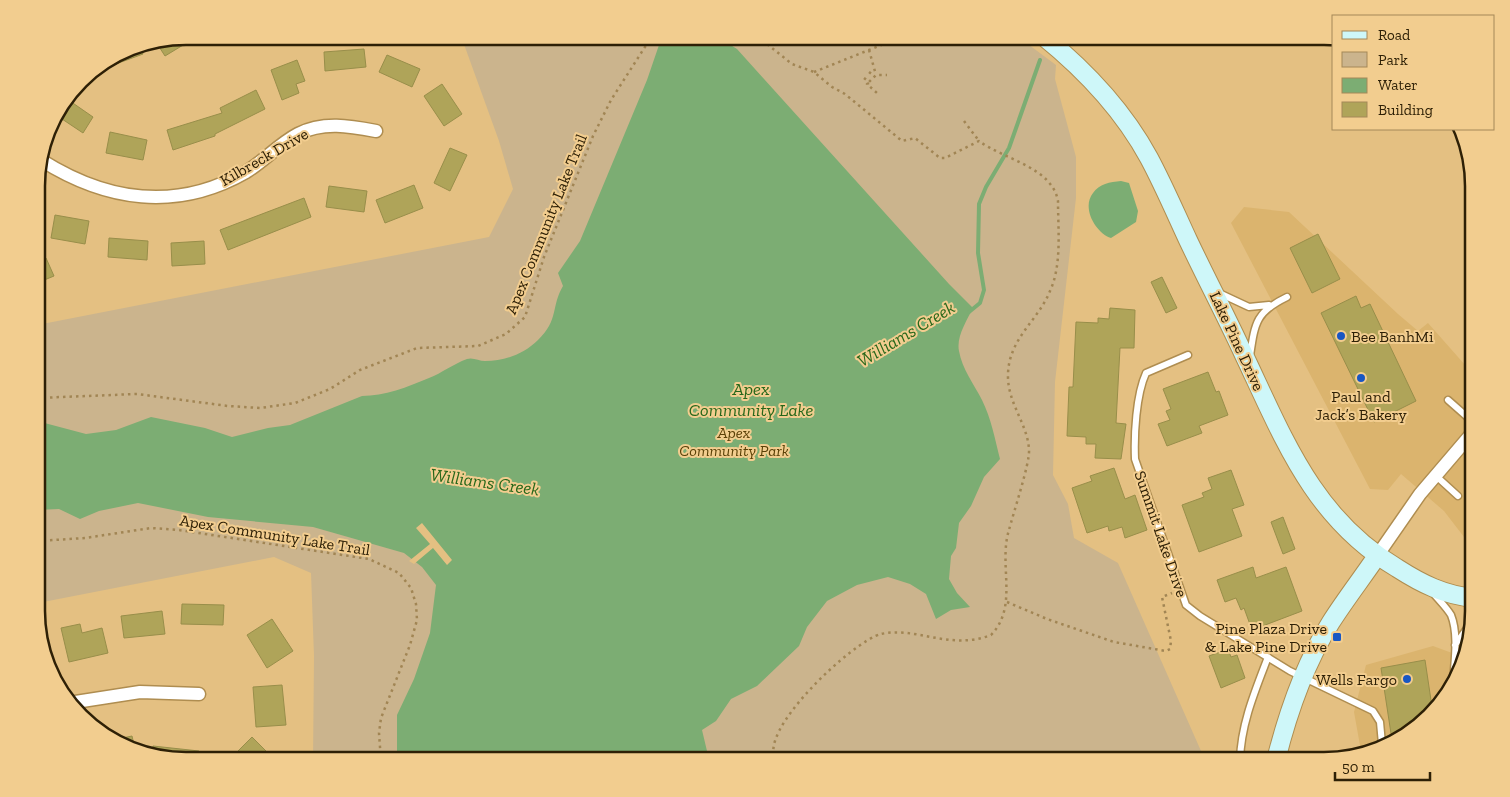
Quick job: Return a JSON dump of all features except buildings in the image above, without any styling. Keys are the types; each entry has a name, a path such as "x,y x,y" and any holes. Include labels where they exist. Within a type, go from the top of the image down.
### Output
{"main road":[{"name":"Lake Pine Drive","path":"1054,45 1080,67 1116,108 1148,157 1284,442 1317,496 1347,532 1377,556 1428,587 1465,597"},
{"path":"1278,752 1289,711 1303,676 1332,621 1377,556"}],"street":[{"name":"Kilbreck Drive","path":"47,163 76,180 105,191 134,196 165,197 195,192 227,181 257,165 298,134 312,129 339,126 376,131"},
{"path":"1377,556 1403,516 1465,441"},
{"path":"78,702 140,692 199,694"}],"lane":[{"path":"1212,289 1240,305 1249,307 1269,305 1288,297"},
{"path":"1248,364 1256,322 1269,305"},
{"name":"Summit Lake Drive","path":"1188,355 1146,373 1141,383 1135,445 1135,459 1179,589 1186,604 1200,616 1268,657 1373,711 1380,722 1382,739"},
{"path":"1448,400 1465,415"},
{"path":"1435,475 1458,496"},
{"path":"1428,587 1450,614 1455,645 1454,663"},
{"path":"1455,645 1463,634"},
{"path":"1240,752 1241,741 1250,703 1268,657"}],"path":[{"name":"Apex Community Lake Trail","path":"45,398 137,394 244,407 260,408 296,404 330,389 360,370 417,348 478,346 494,341 506,334 525,317 544,257 593,136 611,100 646,45"},
{"path":"768,45 792,64 814,72 832,88 859,104 902,141 915,138 940,158 945,158 979,141"},
{"path":"814,72 882,45"},
{"path":"869,50 875,76"},
{"path":"869,72 875,76 887,75"},
{"path":"869,82 875,76"},
{"path":"864,78 869,82 867,84 877,93"},
{"path":"773,752 775,738 789,715 836,663 868,640 880,634 893,632 954,640 983,638 996,630 1004,616 1007,602 1005,548 1030,450 1014,410 1008,374 1010,358 1016,342 1044,304 1056,274 1058,201 1056,192 1049,182 979,141 964,121"},
{"name":"Apex Community Lake Trail","path":"45,541 85,538 151,528 179,530 369,559 399,573 411,588 416,604 417,620 410,645 381,718 379,733 380,752"},
{"path":"1007,602 1047,619 1114,642 1166,651 1170,649 1171,641 1162,597 1179,589"}],"shaded area":[{"path":"1244,207 1289,212 1418,331 1428,323 1465,365 1465,538 1444,511 1401,474 1388,490 1370,489 1231,223"},
{"path":"1433,646 1457,655 1441,689 1417,717 1386,737 1360,746 1354,712 1366,665"}],"green space":[{"name":"Apex Community Park","path":"464,45 1029,45 1056,65 1055,79 1076,157 1076,198 1055,382 1053,475 1068,504 1074,538 1118,563 1201,752 313,752 314,656 311,573 274,557 45,602 45,323 489,237 513,189 499,141"}],"water":[{"name":"Apex Community Lake","path":"659,45 731,45 737,49 949,284 973,308 965,323 958,346 965,370 988,414 1000,459 984,477 971,506 959,523 956,548 951,556 949,579 957,593 970,607 951,610 936,619 926,594 910,584 888,577 857,585 827,601 807,627 799,646 757,686 731,699 716,721 702,730 708,752 397,752 397,715 414,679 430,633 436,585 422,567 404,553 313,527 208,517 138,503 99,511 80,519 59,509 45,510 45,423 86,434 116,430 151,417 205,428 232,437 268,428 290,425 362,396 387,393 404,388 434,376 467,359 500,360 514,356 533,345 549,326 563,286 558,273 580,241 647,80"},
{"path":"1121,181 1129,183 1138,211 1136,222 1111,238 1100,231 1092,219 1089,213 1090,199 1095,190 1109,183"}],"pier":[{"path":"422,523 452,560 447,565 433,548 414,564 409,561 430,544 416,528"}],"waterway":[{"name":"Williams Creek","path":"969,312 980,303 984,290 978,253 979,204 986,187 1009,148 1040,60"}],"place":[{"name":"Bee BanhMi","path":"1341,336"},
{"name":"Paul and Jack’s Bakery","path":"1361,378"},
{"name":"Pine Plaza Drive & Lake Pine Drive","path":"1337,637"},
{"name":"Wells Fargo","path":"1407,679"}]}
